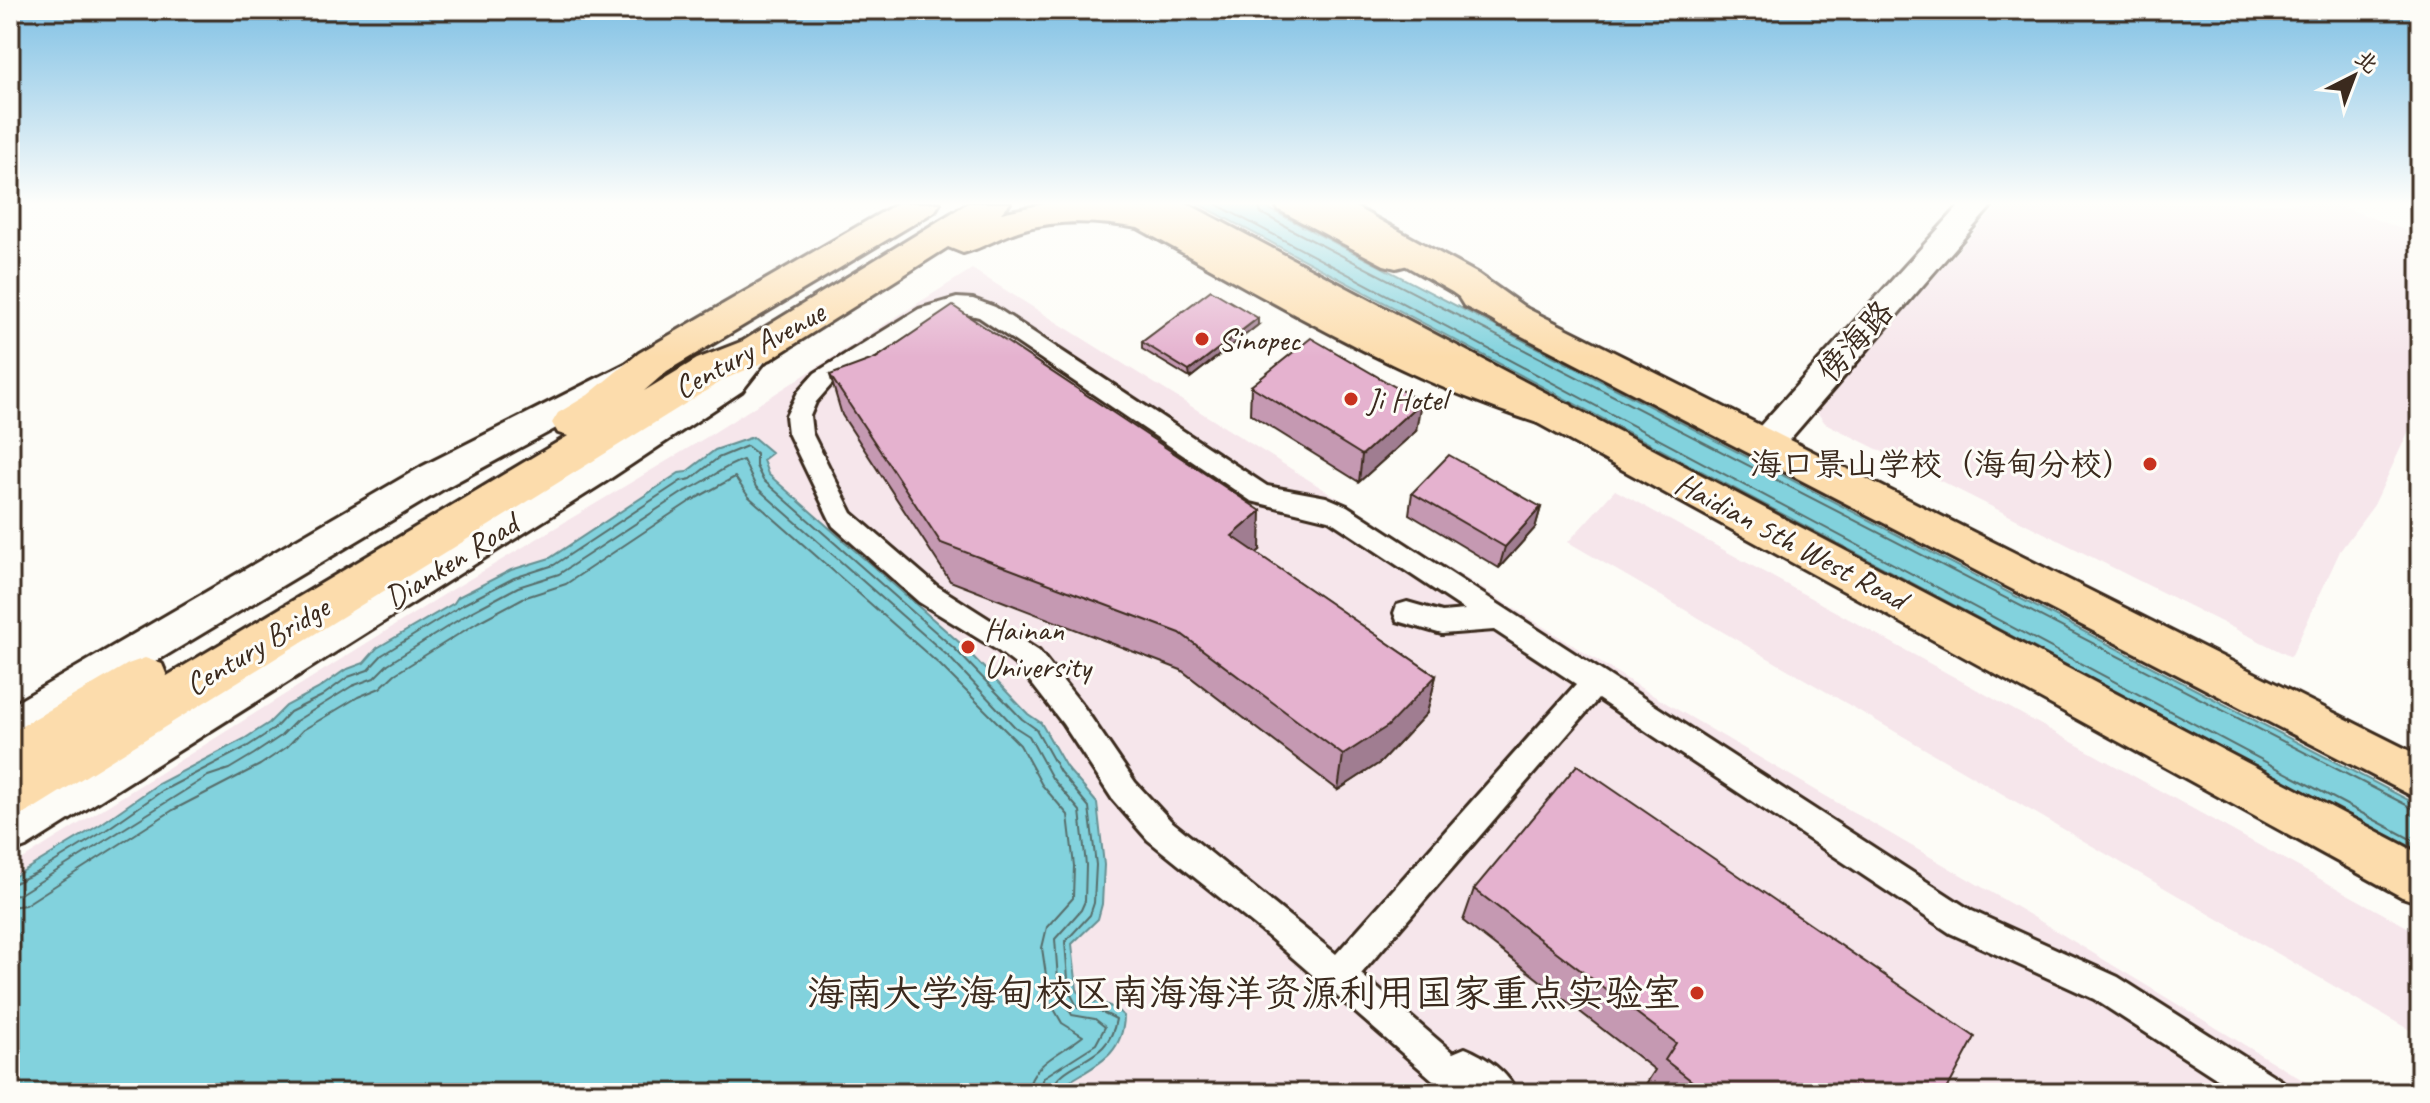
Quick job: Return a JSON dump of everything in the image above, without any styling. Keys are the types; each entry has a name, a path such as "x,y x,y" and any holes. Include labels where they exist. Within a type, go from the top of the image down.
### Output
{"highway":[{"name":"Century Avenue","path":"493,487 602,405 653,362 832,254"},
{"name":"Century Avenue","path":"493,487 711,369 757,350 909,254"},
{"path":"1214,254 1369,338 1463,381 1557,415"},
{"path":"1414,254 1465,283 1513,317"},
{"name":"Century Bridge","path":"10,759 493,487"},
{"name":"Century Bridge","path":"10,796 493,487"}],"main road":[{"name":"Haidian 5th West Road","path":"1257,254 2420,880"},
{"path":"1391,254 2420,779"}],"street":[{"name":"傍海路","path":"1758,442 1920,254"},
{"name":"傍海路","path":"1758,442 1931,254"},
{"path":"1474,1093 1338,968 1167,823 1143,796 1096,728 1033,650 1012,633 937,588 851,514 810,430 809,415 815,401 831,384 933,319 956,313 979,316 1254,498 1273,506 1320,514 1331,519 1492,618 1562,670 1961,922 2106,988 2270,1093"},
{"name":"Dianken Road","path":"10,833 553,498 730,383 757,350"},
{"path":"10,727 434,477 653,362"},
{"path":"1407,613 1442,623 1492,618"},
{"path":"1338,968 1585,684"},
{"path":"1585,684 1955,935 2099,1002 2243,1093"},
{"path":"1338,968 1500,1093"}],"shaded area":[{"name":"海口景山学校（海甸分校）","path":"1954,254 2420,254 2420,407 2374,505 2340,551 2291,657 1825,423 1813,407 1833,385 1840,383"},
{"name":"Hainan University","path":"972,269 1654,696 2030,915 2324,1093 10,1093 10,867 440,597 710,435"},
{"path":"1615,490 2420,934 2420,1036 1568,542"}],"water":[{"path":"1294,254 1357,254 2420,806 2420,853"},
{"path":"753,437 772,453 763,460 768,474 960,643 1028,714 1041,723 1066,767 1097,803 1104,865 1102,904 1098,919 1072,944 1077,989 1083,1001 1105,1004 1124,1016 1122,1032 1110,1054 1053,1093 10,1093 10,879 101,824 158,784 244,739 269,723 286,706 345,670 364,663 377,648 454,603 458,597 511,570 550,558 679,473 686,472 715,450"}],"building":[{"path":"1211,290 1258,318 1189,371 1142,342"},
{"path":"953,306 1261,511 1232,536 1436,676 1388,726 1343,755 1180,633 941,543 830,375 876,358"},
{"path":"1311,338 1421,402 1362,455 1251,386"},
{"path":"1449,455 1541,507 1505,547 1412,493"},
{"name":"海南大学海甸校区南海海洋资源利用国家重点实验室","path":"1577,765 1975,1037 1945,1093 1707,1093 1665,1060 1676,1043 1474,889"}],"place":[{"name":"Sinopec","path":"1202,339"},
{"name":"Ji Hotel","path":"1351,399"},
{"name":"海口景山学校（海甸分校）","path":"2150,464"},
{"name":"Hainan University","path":"968,647"},
{"name":"海南大学海甸校区南海海洋资源利用国家重点实验室","path":"1697,993"}]}
